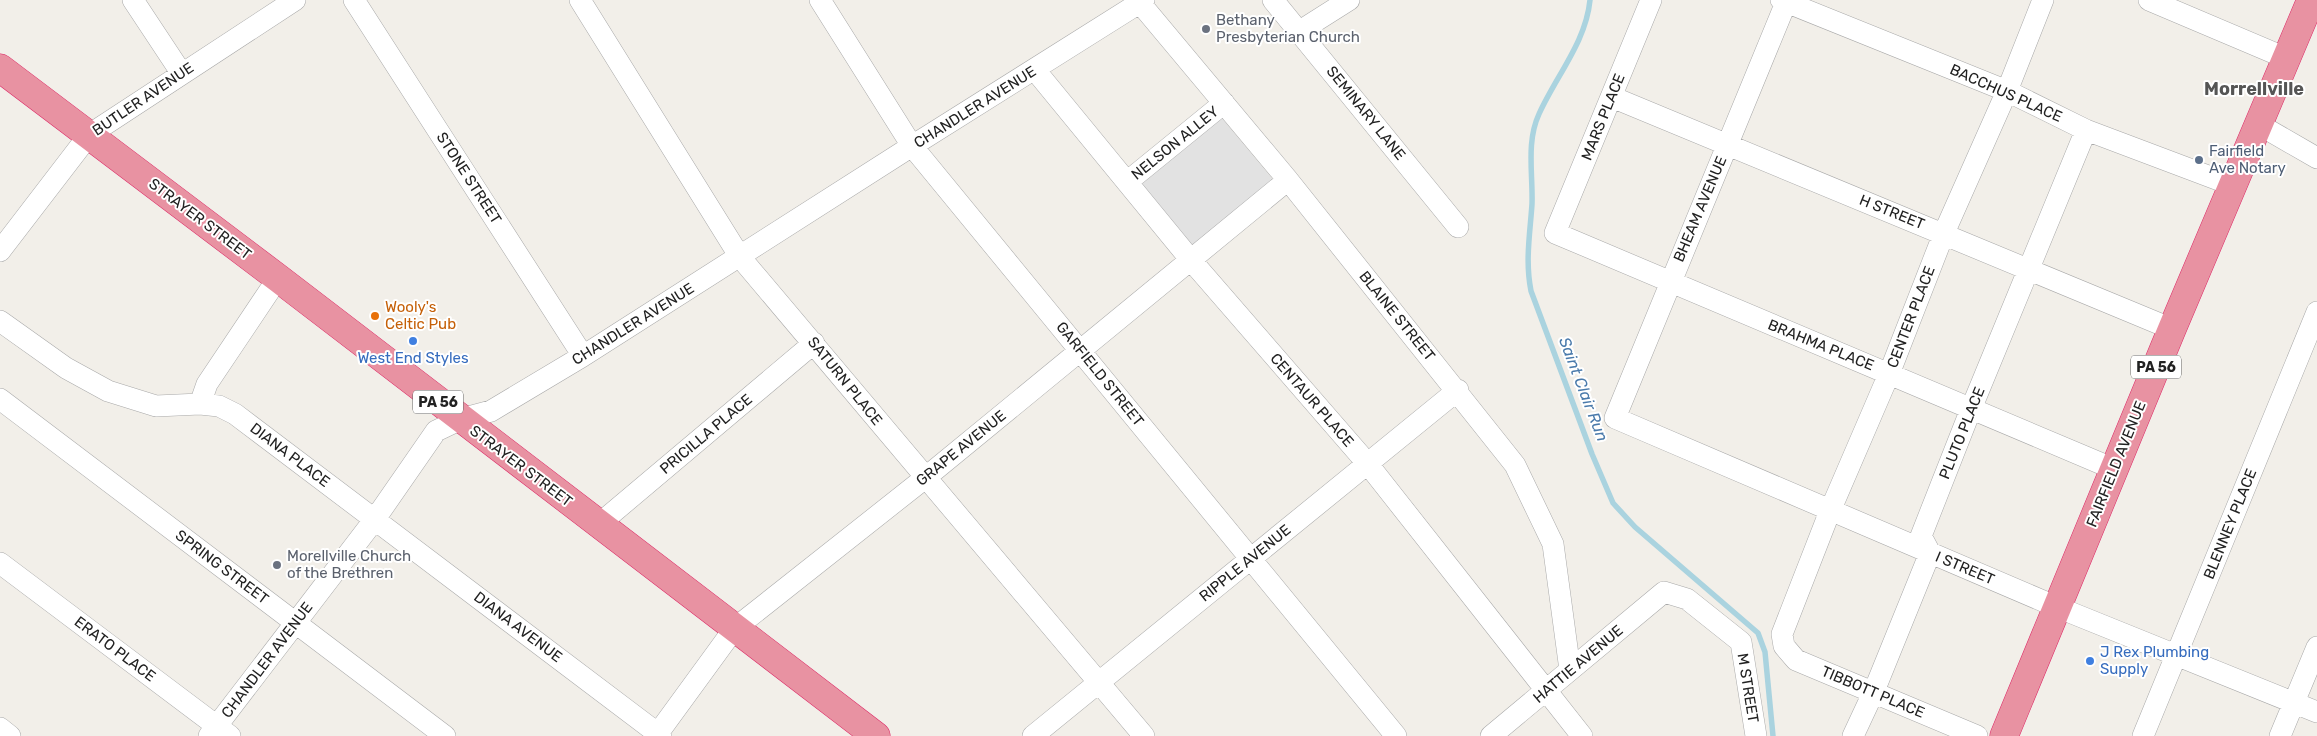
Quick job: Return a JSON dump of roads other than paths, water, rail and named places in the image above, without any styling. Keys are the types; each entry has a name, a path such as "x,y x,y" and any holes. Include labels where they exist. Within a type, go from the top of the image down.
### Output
{"highway":[{"name":"FAIRFIELD AVENUE","path":"2004,736 2232,185 2311,0"},
{"name":"STRAYER STREET","path":"0,68 278,278 598,525 876,736"}],"street":[{"path":"133,0 182,74"},
{"name":"BUTLER AVENUE","path":"0,251 89,135 295,0"},
{"name":"STONE STREET","path":"354,0 583,356"},
{"name":"SATURN PLACE","path":"580,0 740,257 814,343 924,478 1144,736"},
{"name":"GARFIELD STREET","path":"820,0 912,146 1396,736"},
{"name":"SEMINARY LANE","path":"1273,0 1458,227"},
{"path":"1300,31 1349,0"},
{"name":"MARS PLACE","path":"1555,234 1650,0"},
{"name":"CENTER PLACE","path":"1782,634 1830,511 1889,374 1944,234 2007,92 2043,0"},
{"path":"2149,0 2286,58"},
{"name":"BACCHUS PLACE","path":"1784,1 2007,92 2086,130 2232,185"},
{"name":"BHEAM AVENUE","path":"1615,418 1669,283 1728,144 1784,1"},
{"name":"CHANDLER AVENUE","path":"219,733 295,622 375,519 436,431 461,420 491,411 583,356 912,146 1035,70 1134,3"},
{"name":"BLAINE STREET","path":"1134,3 1224,103 1288,180 1458,390 1515,465 1553,544 1570,670"},
{"name":"CENTAUR PLACE","path":"1035,70 1190,259 1367,463 1582,736"},
{"name":"H STREET","path":"1612,97 2172,329"},
{"name":"NELSON ALLEY","path":"1126,182 1224,103"},
{"path":"2258,124 2317,158"},
{"name":"PLUTO PLACE","path":"1930,553 1921,536 1970,409 2086,130"},
{"name":"GRAPE AVENUE","path":"658,735 734,629 924,478 1288,180"},
{"name":"BRAHMA PLACE","path":"1555,234 2114,468"},
{"path":"0,321 66,368 108,391 156,406 200,404 207,384 278,278"},
{"name":"BLENNEY PLACE","path":"2143,736 2317,312"},
{"name":"PRICILLA PLACE","path":"598,525 814,343"},
{"name":"RIPPLE AVENUE","path":"1033,736 1458,390"},
{"name":"SPRING STREET","path":"0,399 445,736"},
{"name":"DIANA PLACE","path":"200,404 220,406 235,414 375,519"},
{"name":"I STREET","path":"1615,418 1930,553 2317,712"},
{"name":"DIANA AVENUE","path":"375,519 658,735"},
{"path":"1853,736 1874,691 1930,553"},
{"name":"ERATO PLACE","path":"0,563 219,733"},
{"name":"HATTIE AVENUE","path":"1491,736 1664,592"},
{"name":"M STREET","path":"1664,592 1687,599 1740,642 1756,736"},
{"name":"TIBBOTT PLACE","path":"1782,634 1784,646 1796,660 1874,691 1977,736"},
{"path":"2280,736 2317,647"},
{"path":"0,728 10,736"}],"waterway":[{"name":"Saint Clair Run","path":"1590,0 1583,30 1577,45 1546,100 1535,125 1531,147 1532,204 1528,258 1531,291 1592,454 1613,503 1635,527 1758,633 1765,652 1773,736"}],"place":[{"name":"Bethany Presbyterian Church","path":"1206,29"},
{"name":"Fairfield Ave Notary","path":"2199,160"},
{"name":"Wooly's Celtic Pub","path":"375,316"},
{"name":"West End Styles","path":"413,341"},
{"name":"Morellville Church of the Brethren","path":"277,565"},
{"name":"J Rex Plumbing Supply","path":"2090,661"}],"district":[{"name":"Morrellville","path":"2254,89"}]}
